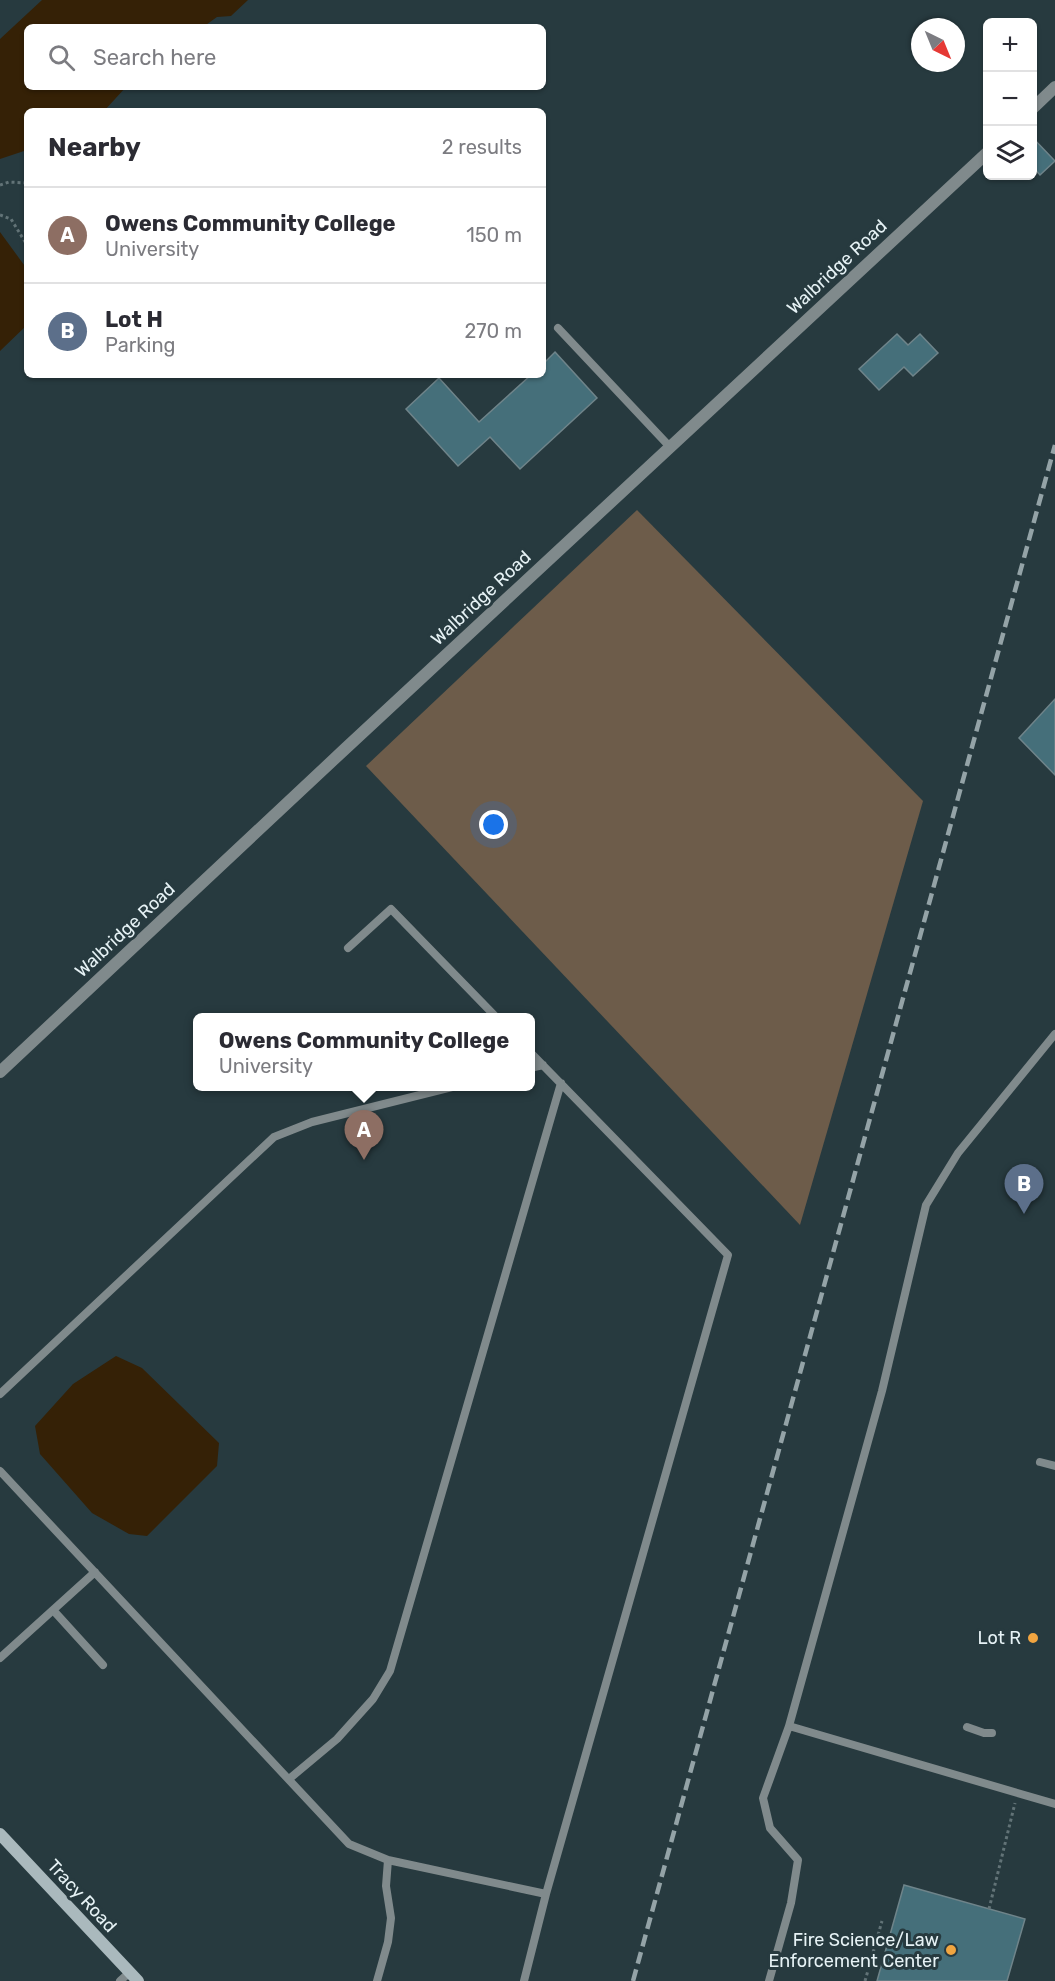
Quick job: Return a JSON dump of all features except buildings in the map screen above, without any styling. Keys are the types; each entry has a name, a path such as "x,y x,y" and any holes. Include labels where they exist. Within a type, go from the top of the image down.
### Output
{"street":[{"path":"1037,104 1055,87"},
{"name":"Walbridge Road","path":"0,1072 983,156"},
{"name":"Tracy Road","path":"0,1834 129,1978"}],"lane":[{"path":"558,328 670,447"},
{"path":"348,948 391,909 493,1013"},
{"path":"769,1981 791,1903 798,1860 770,1827 764,1798 789,1726 882,1391 927,1205 958,1153 1055,1034"},
{"path":"524,1981 546,1894 728,1255 535,1056"},
{"path":"535,1067 543,1065"},
{"path":"289,1779 337,1739 374,1699 390,1671 561,1083"},
{"path":"0,1394 274,1137 312,1122 436,1091"},
{"path":"1040,1462 1055,1466"},
{"path":"0,1471 349,1844 388,1860 546,1894"},
{"path":"0,1658 94,1572"},
{"path":"53,1610 103,1665"},
{"path":"789,1726 1055,1804"},
{"path":"967,1727 984,1733 992,1733"},
{"path":"377,1981 392,1918 386,1886 388,1860"}],"path":[{"path":"0,185 9,182 24,183"},
{"path":"0,215 11,219 24,240"},
{"path":"989,1909 1017,1793"},
{"path":"865,1981 882,1921"}],"shaded area":[{"path":"42,0 248,0 231,16 217,17 207,24 24,24 24,90 123,90 107,108 24,108 24,151 0,159 0,39"},
{"path":"0,232 24,265 24,328 0,351"},
{"path":"637,510 923,801 800,1225 366,766"},
{"path":"116,1356 142,1368 219,1443 217,1466 147,1536 129,1534 92,1513 40,1454 35,1426 73,1384"}],"railway":[{"path":"633,1981 1055,445"}],"place":[{"name":"Owens Community College","path":"364,1160"},
{"name":"Lot H","path":"1024,1214"},
{"name":"Lot R","path":"1033,1638"},
{"name":"Fire Science/Law Enforcement Center","path":"951,1950"}]}
